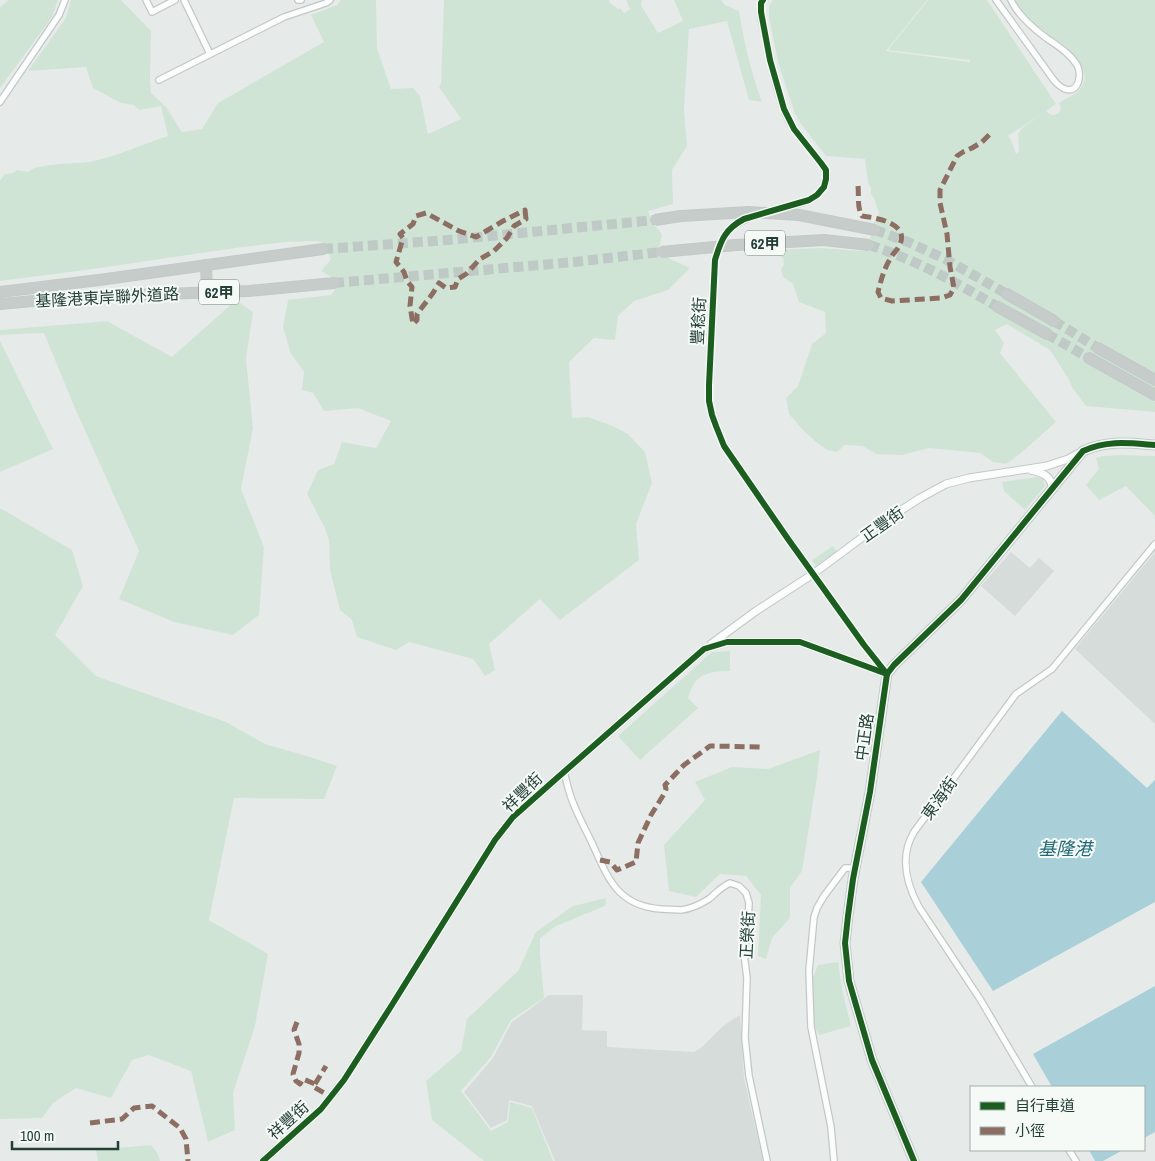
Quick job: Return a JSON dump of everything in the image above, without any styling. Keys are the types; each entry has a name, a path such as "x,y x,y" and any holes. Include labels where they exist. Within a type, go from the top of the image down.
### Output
{"highway":[{"name":"62甲","path":"655,220 705,214 749,212 799,215 876,230"},
{"name":"62甲","path":"661,252 824,240 870,245"},
{"name":"基隆港東岸聯外道路","path":"0,292 323,249"},
{"path":"206,265 207,292"},
{"name":"基隆港東岸聯外道路","path":"0,304 104,296 249,291 334,283"},
{"path":"1006,294 1054,321"},
{"path":"998,306 1047,334"},
{"path":"1098,348 1155,380"},
{"path":"1089,358 1155,395"}],"main road":[{"path":"887,674 894,664 961,600 1083,451 1092,447 1119,443 1155,445"},
{"name":"中正路","path":"887,674 845,943 849,981 872,1060 914,1161"}],"street":[{"path":"0,102 59,15 65,0"},
{"path":"146,0 152,12 176,0"},
{"path":"184,0 210,54"},
{"path":"159,80 284,17 330,0"},
{"name":"豐稔街","path":"763,0 761,12 784,110 794,129 826,170 826,179 824,187 818,195 809,200 744,219 723,236 715,260 709,401 712,415 724,446 813,574 887,674"},
{"path":"996,0 1058,85 1067,90 1074,88 1080,78 1076,64 1060,47 1030,23 1014,6 1011,0"},
{"name":"正豐街","path":"704,649 813,574 884,522 920,498 946,484 969,478 1047,466 1083,451"},
{"path":"1026,469 1048,476 1052,482 1052,489"},
{"name":"東海街","path":"1031,1086 980,999 916,901 906,876 906,848 914,832 1016,694 1052,669 1155,544"},
{"path":"735,626 733,634 738,641"},
{"name":"祥豐街","path":"263,1161 321,1109 344,1080 495,840 513,817 704,649 727,642 738,641 800,642 887,674"},
{"name":"正榮街","path":"564,772 573,803 606,874 613,885 625,897 642,906 681,910 699,904 722,886 730,883 739,886 746,893 748,922 744,954 747,978 745,1038 749,1076 767,1161"},
{"path":"834,1161 831,1127 811,1026 809,971 813,924 817,908 845,868 856,868"}],"shaded area":[{"path":"1011,552 1030,568 1039,558 1054,571 1015,616 981,586"},
{"path":"1155,552 1155,724 1075,649"},
{"path":"549,995 583,995 582,1030 607,1031 607,1047 694,1052 702,1047 723,1026 740,1015 744,1078 763,1161 555,1161 532,1106 509,1100 507,1120 491,1128 464,1092 493,1058 512,1022"}],"green space":[{"path":"9,0 58,0 52,17 0,88 0,7"},
{"path":"71,0 121,0 151,31 151,93 166,107 182,132 202,129 218,103 324,42 311,15 337,5 341,0 376,0 377,48 391,89 413,88 420,96 428,134 461,119 439,87 441,84 444,0 609,0 610,3 618,9 620,8 624,13 630,9 626,0 642,0 641,5 658,33 683,21 674,0 721,0 725,5 739,11 748,57 762,102 749,100 727,21 689,29 684,110 687,146 672,170 673,204 648,211 653,223 662,234 659,248 670,259 690,268 668,290 634,301 618,316 615,340 594,338 569,362 572,418 588,417 613,426 628,434 645,452 652,483 636,524 639,560 560,620 540,599 489,644 495,670 485,676 473,659 409,642 396,650 357,637 352,620 340,610 330,570 329,540 325,528 307,494 318,470 334,464 342,442 376,448 391,421 358,408 324,411 313,393 302,390 304,372 291,354 283,327 288,300 331,295 337,287 333,278 321,271 331,259 325,243 317,241 286,242 242,247 0,281 0,181 5,174 13,173 17,170 28,172 42,166 99,160 168,136 161,106 139,110 134,105 121,103 93,88 86,67 28,71 66,18"},
{"path":"773,0 927,0 886,51 970,62 970,60 888,50 928,0 987,0 1056,104 1046,111 1051,115 1058,114 1061,108 1059,103 1079,91 1085,76 1081,64 1068,49 1046,34 1020,9 1015,0 1155,0 1155,412 1086,406 1072,387 1050,350 1007,324 995,330 1004,343 1000,353 1056,422 1006,464 993,462 980,453 929,448 902,455 876,454 863,446 845,445 837,452 827,450 802,429 789,414 786,398 798,386 812,344 826,333 825,312 799,302 793,284 783,277 781,270 784,264 783,258 773,250 821,248 863,251 868,248 873,225 879,213 868,183 865,159 826,156 795,114 778,62 769,17 769,6","holes":["1045,112 1022,128 1018,134 1019,151 1016,154 1008,136"]},
{"path":"236,300 253,312 246,359 253,428 241,489 264,547 259,615 233,635 174,622 119,599 139,551 74,406 44,333 0,335 0,330 107,321 172,357"},
{"path":"0,341 53,449 0,472"},
{"path":"1121,455 1155,456 1155,516 1126,486 1099,500 1086,485 1099,469 1096,458"},
{"path":"1038,477 1043,479 1045,486 1025,510 1004,491 1002,482"},
{"path":"0,508 72,550 83,586 55,635 96,676 226,722 265,744 337,766 324,799 234,798 209,920 268,954 255,1026 233,1093 235,1130 208,1142 191,1071 149,1055 132,1060 111,1098 76,1088 53,1103 42,1118 0,1119"},
{"path":"833,546 837,552 816,566 812,560"},
{"path":"730,651 730,671 711,673 698,679 693,685 688,698 698,708 640,760 618,736 712,652"},
{"path":"820,750 802,871 790,888 790,918 772,938 766,959 758,956 761,895 746,876 720,874 696,897 669,891 664,845 705,800 695,782 732,767 768,769"},
{"path":"606,898 605,906 556,926 540,938 544,998 511,1020 491,1057 461,1091 491,1131 508,1122 510,1102 532,1108 553,1161 484,1161 432,1120 426,1081 461,1051 467,1019 518,971 536,932 573,906"},
{"path":"838,962 851,1026 819,1035 814,1026 811,982 818,965"},
{"path":"151,1145 158,1154 160,1161 98,1161 96,1150"}],"water":[{"name":"基隆港","path":"1062,711 1147,788 1155,780 1155,902 993,991 921,882"},
{"path":"1155,986 1155,1132 1145,1137 1145,1086 1051,1086 1033,1054"},
{"path":"1090,1151 1121,1151 1103,1161 1095,1161"}],"tunnel":[{"path":"323,249 448,240 655,220"},
{"path":"875,230 908,242 945,259 1007,294"},
{"path":"869,245 920,265 998,307"},
{"path":"334,283 574,262 661,252"},
{"path":"1054,321 1098,348"},
{"path":"1047,334 1089,358"}],"marked path":[{"path":"858,186 859,206 862,216 891,223 901,232 902,238 899,246 884,271 878,292 881,298 892,301 941,298 950,295 954,288 947,234 940,203 940,190 957,156 982,142 992,132"},
{"path":"525,210 526,219 514,226 507,238 494,251 480,259 466,274 458,279 455,287 446,288 439,283 417,314 417,320 413,324 410,306 412,287 396,262 403,238 400,234 413,224 416,216 426,213 459,231 476,237 525,210"},
{"path":"600,860 610,862 617,870 636,862 638,843 651,815 664,794 665,785 684,765 710,746 763,747"},
{"path":"297,1022 294,1030 299,1044 299,1053 293,1074 296,1081 300,1084 303,1079 315,1084 314,1087 331,1097"},
{"path":"315,1084 326,1066"},
{"path":"90,1123 122,1119 134,1108 152,1106 180,1128 186,1139 188,1161"}],"cycle path":[{"path":"763,0 761,12 770,60 784,109 794,129 826,170 826,179 824,187 809,200 744,219 732,227 722,241 715,260 709,401 712,415 724,446 788,539 887,674"},
{"path":"914,1161 872,1060 849,981 845,943 853,879 870,792 887,674 961,600 1083,451 1110,444 1155,445"},
{"path":"263,1161 321,1109 344,1080 495,840 513,817 704,649 727,642 800,642 887,674"}]}
